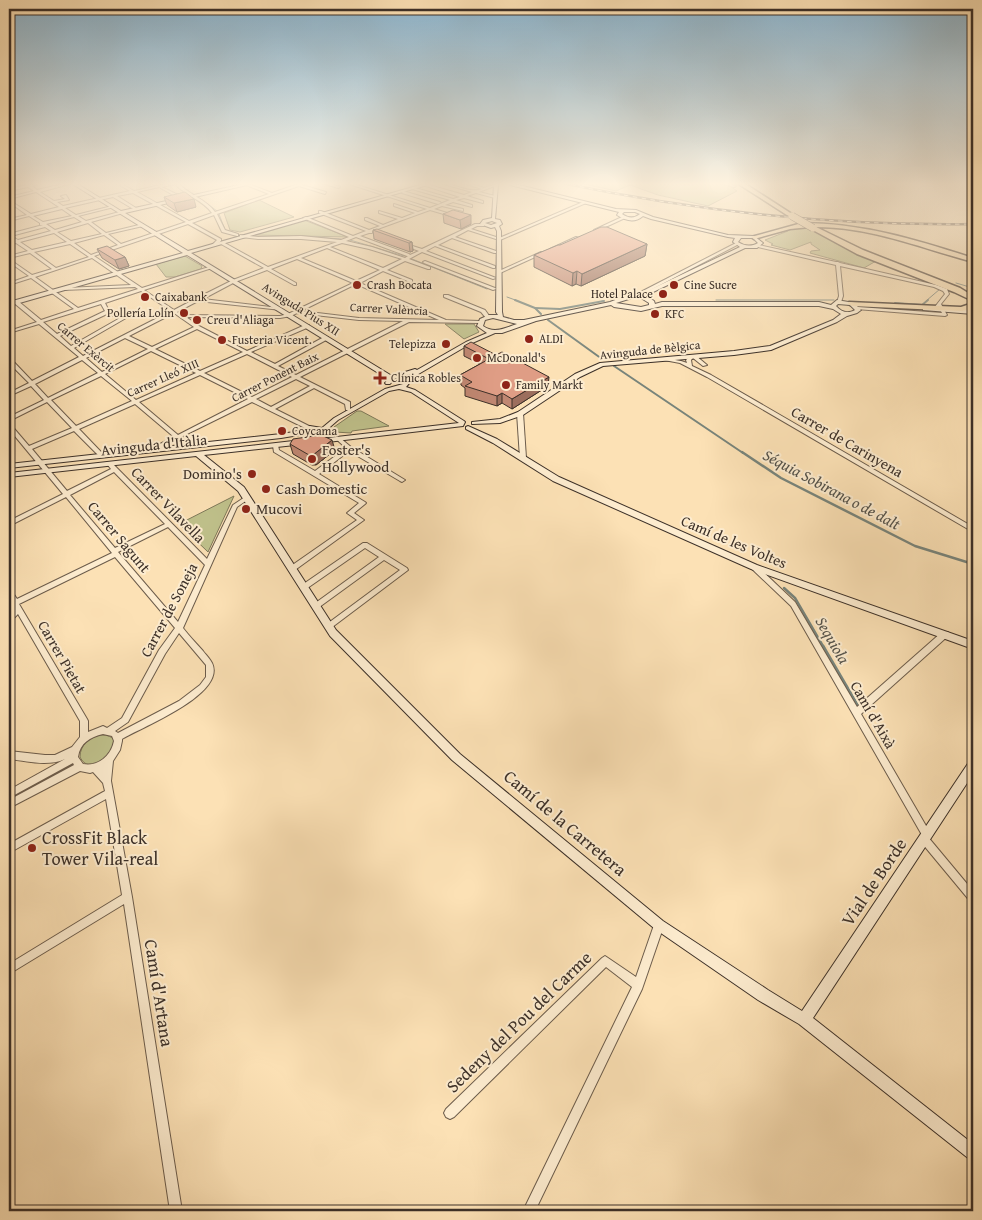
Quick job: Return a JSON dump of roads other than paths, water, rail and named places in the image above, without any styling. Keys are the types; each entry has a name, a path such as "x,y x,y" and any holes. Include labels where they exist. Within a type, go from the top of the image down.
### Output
{"highway":[{"path":"836,240 866,255 973,298"},
{"path":"840,240 882,259 973,293"},
{"path":"906,240 973,260"},
{"path":"946,286 973,293"},
{"path":"847,304 941,309 970,308 973,305"}],"main road":[{"name":"Avinguda Pius XII","path":"167,240 348,351 389,380 390,386 403,385"},
{"path":"187,252 225,240"},
{"path":"497,240 494,252 499,272 499,312 511,324"},
{"path":"311,428 384,389 389,380 410,374 478,336 482,326 491,316 498,240"},
{"path":"737,240 759,241"},
{"path":"737,240 744,247"},
{"path":"9,304 117,274 214,245 221,241"},
{"path":"645,297 647,293 759,241"},
{"path":"316,441 336,420 388,390 403,385 413,375 468,343 493,332 500,332 511,324 594,307 635,296 645,297 652,303 847,304"},
{"path":"626,299 625,302 628,306"},
{"path":"594,307 628,306 641,309 652,303 661,302 847,304"},
{"path":"839,315 847,304"},
{"name":"Avinguda de Bèlgica","path":"302,442 498,421 520,413 595,366 618,362 712,355 771,348 839,315 847,313 847,304"},
{"path":"941,309 973,312"},
{"path":"491,316 501,316"},
{"path":"482,326 493,332"},
{"path":"401,376 403,385 468,425"},
{"path":"442,427 451,416"},
{"path":"492,438 492,428 498,421"},
{"name":"Camí de les Voltes","path":"468,425 556,479 754,567 973,645"},
{"name":"Avinguda de Bèlgica","path":"311,428 338,438"},
{"name":"Avinguda d'Itàlia","path":"9,466 299,433 311,428"},
{"path":"299,433 298,438 302,442"},
{"name":"Avinguda d'Itàlia","path":"9,475 113,467 198,454 302,442"},
{"name":"Camí de la Carretera","path":"198,454 241,489 333,633 456,757 659,925 763,995 804,1019 973,1153"},
{"name":"Vial de Borde","path":"804,1019 973,765"}],"street":[{"path":"9,244 24,240"},
{"path":"67,240 183,316 196,327 348,403 348,408"},
{"path":"9,259 79,240"},
{"path":"112,240 121,246"},
{"path":"9,284 139,240"},
{"path":"331,240 356,243 411,257 494,291"},
{"path":"360,240 406,257"},
{"path":"360,240 406,257 429,268"},
{"path":"411,257 446,240"},
{"path":"460,240 494,252"},
{"path":"499,272 573,240"},
{"path":"635,296 737,240"},
{"path":"221,241 294,284"},
{"path":"9,395 234,281 342,241"},
{"path":"395,241 494,278"},
{"path":"759,241 767,246 899,277 945,290 947,294 941,309 871,310 847,304 838,263"},
{"path":"16,242 55,269"},
{"path":"435,245 497,266 511,266"},
{"path":"327,247 411,281"},
{"path":"183,316 280,318 297,312 357,283 406,257"},
{"path":"298,258 449,322"},
{"path":"9,259 52,293 78,310"},
{"path":"9,332 102,302 138,288 211,267"},
{"path":"472,285 494,291"},
{"path":"64,289 138,288"},
{"path":"170,296 279,309"},
{"path":"446,296 491,316"},
{"path":"9,300 16,302"},
{"path":"234,317 266,300"},
{"name":"Carrer Exèrcit","path":"16,302 188,446"},
{"path":"71,348 124,318 107,312 102,302"},
{"path":"57,336 107,312"},
{"name":"Carrer València","path":"297,312 359,319 449,322 482,326"},
{"name":"Carrer Ponent Baix","path":"152,450 407,321"},
{"name":"Carrer Lleó XIII","path":"28,449 307,326"},
{"path":"9,419 196,327"},
{"path":"125,336 311,428"},
{"path":"276,366 326,338"},
{"path":"709,376 704,368 708,356 712,355"},
{"path":"690,366 688,360 692,356 705,365"},
{"name":"Carrer de Carinyena","path":"660,358 690,366 709,376 973,530"},
{"path":"9,360 102,456"},
{"path":"270,409 314,386"},
{"path":"520,413 523,458"},
{"name":"Carrer Sagunt","path":"9,426 209,664 210,678 202,689 191,698 131,728 117,738"},
{"path":"338,438 349,448 402,480"},
{"path":"276,446 276,450 363,503 350,513 361,520 293,568"},
{"path":"315,474 349,448"},
{"path":"9,524 113,467"},
{"name":"Carrer Vilavella","path":"113,467 208,564"},
{"name":"Carrer de Soneja","path":"108,731 125,720 162,652 179,628 235,506 247,498"},
{"path":"9,619 16,606 170,524"},
{"path":"304,587 365,545 405,570 329,626"},
{"path":"316,606 384,558"},
{"name":"Camí d'Aixà","path":"754,567 793,604 925,836 973,898"},
{"name":"Carrer Pietat","path":"9,592 84,721 84,738"},
{"path":"856,713 945,634"},
{"path":"9,794 74,754 84,738 96,731 108,731 117,738 117,749 109,760 94,768 86,769 79,767 9,804"},
{"path":"9,755 44,759 74,754"},
{"path":"74,754 79,767"},
{"name":"Camí d'Artana","path":"109,760 107,781 176,1211"},
{"path":"94,768 107,781"},
{"path":"9,849 109,792"},
{"path":"9,969 127,897"},
{"path":"529,1211 638,985 659,925"},
{"name":"Sedeny del Pou del Carme","path":"450,1113 605,961 638,985"}],"waterway":[{"path":"350,240 404,256"},
{"path":"412,259 487,289"},
{"path":"956,283 973,288"},
{"path":"926,301 940,289"},
{"path":"507,297 518,301"},
{"path":"515,300 535,308"},
{"path":"716,300 834,300"},
{"path":"895,303 922,305 928,300"},
{"path":"535,308 560,309 604,301 602,301"},
{"path":"535,308 541,314"},
{"name":"Séquia Sobirana o de dalt","path":"548,320 602,359"},
{"name":"Séquia Sobirana o de dalt","path":"614,366 743,453"},
{"name":"Séquia Sobirana o de dalt","path":"742,452 781,478 915,546 973,564"},
{"name":"Sequiola","path":"784,588 795,598 824,648"},
{"name":"Sequiola","path":"823,646 858,706"}],"place":[{"name":"Crash Bocata","path":"357,285"},
{"name":"Cine Sucre","path":"674,285"},
{"name":"Hotel Palace","path":"663,294"},
{"name":"Caixabank","path":"145,297"},
{"name":"Pollería Lolín","path":"184,313"},
{"name":"KFC","path":"655,314"},
{"name":"Creu d'Aliaga","path":"197,320"},
{"name":"ALDI","path":"529,339"},
{"name":"Fusteria Vicent.","path":"222,340"},
{"name":"Telepizza","path":"446,344"},
{"name":"McDonald's","path":"477,358"},
{"name":"Clínica Robles","path":"380,378"},
{"name":"Family Markt","path":"506,385"},
{"name":"Coycama","path":"282,431"},
{"name":"Foster's Hollywood","path":"312,459"},
{"name":"Domino's","path":"252,474"},
{"name":"Cash Domestic","path":"266,489"},
{"name":"Mucovi","path":"246,509"},
{"name":"CrossFit Black Tower Vila-real","path":"32,848"}]}
